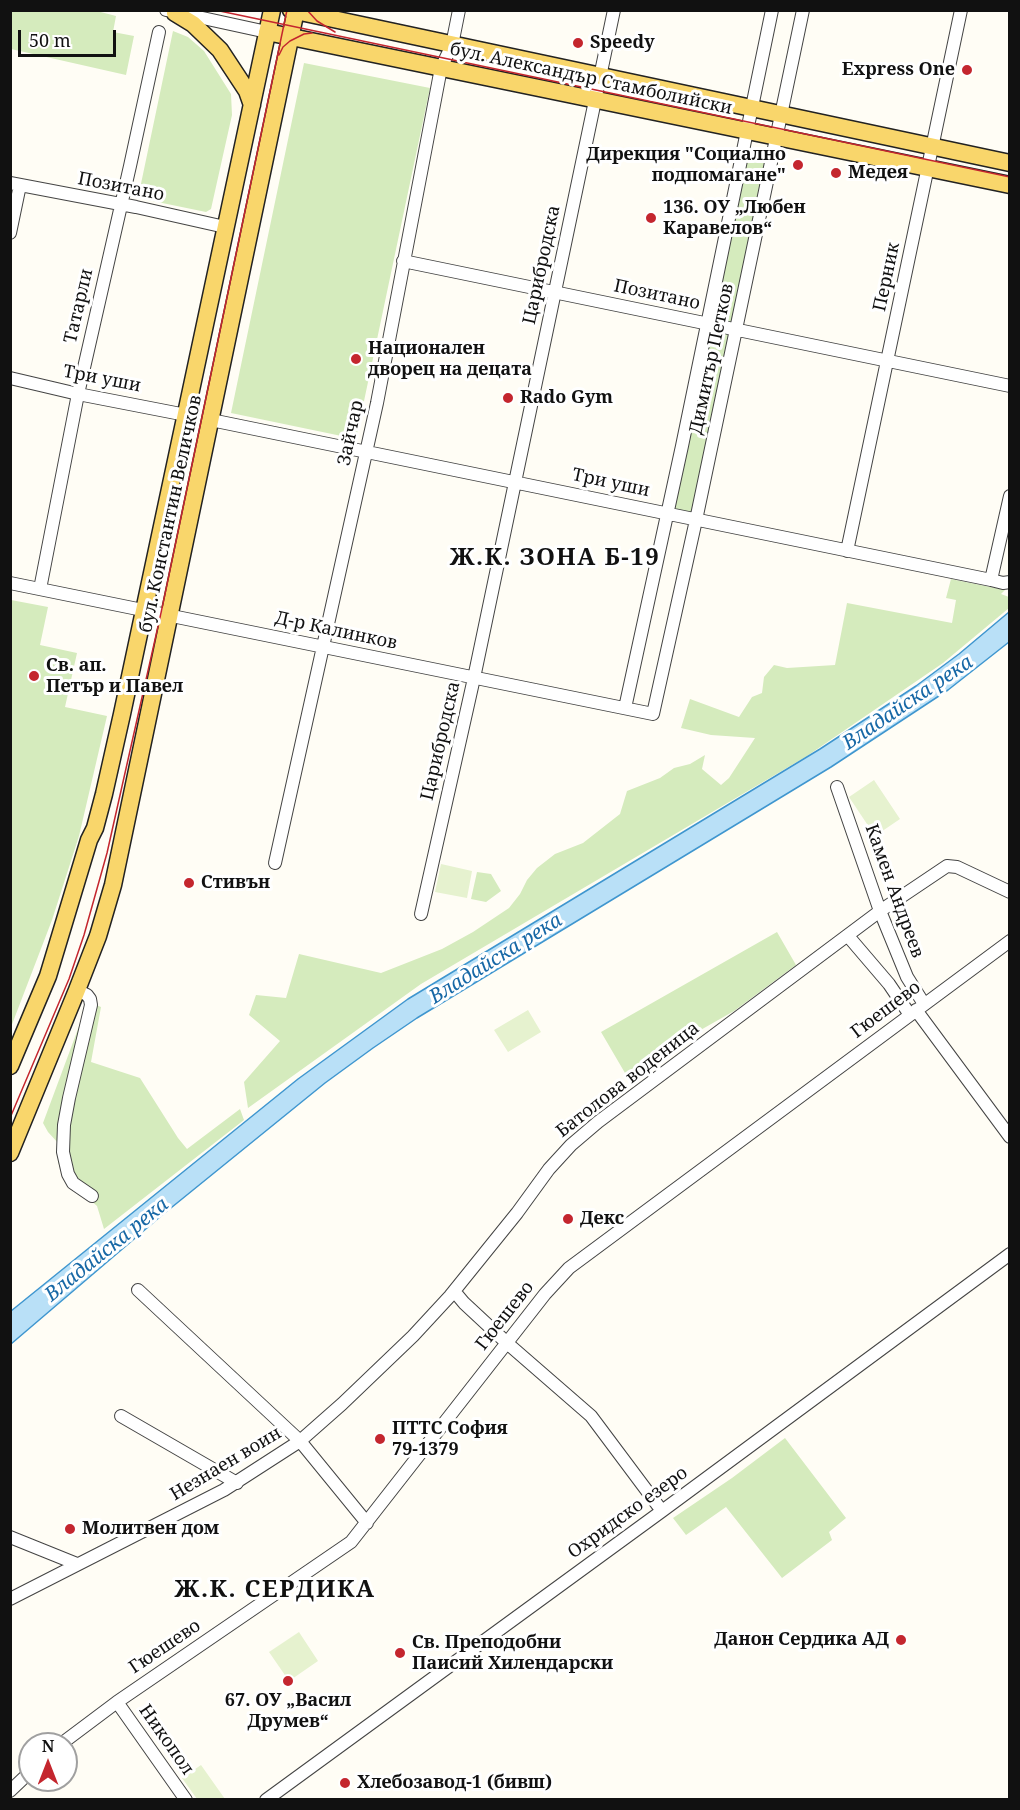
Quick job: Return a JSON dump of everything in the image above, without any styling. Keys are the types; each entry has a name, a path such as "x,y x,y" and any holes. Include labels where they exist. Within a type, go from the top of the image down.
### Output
{"main road":[{"name":"бул. Константин Величков","path":"10,1066 48,976 89,840 95,828 145,609 272,10"},
{"path":"350,10 353,14 394,33"},
{"name":"бул. Константин Величков","path":"10,1153 77,990 111,915 124,824 211,420 291,37 294,11"},
{"name":"бул. Александър Стамболийски","path":"294,11 1010,163"},
{"path":"170,12 193,24 220,50 239,78 252,105"},
{"name":"бул. Александър Стамболийски","path":"267,32 1010,185"}],"street":[{"name":"Зайчар","path":"275,863 377,403 441,68 452,45 459,10"},
{"name":"Царибродска","path":"421,914 474,678 614,10"},
{"name":"Димитър Петков","path":"625,708 668,513 772,10"},
{"name":"Димитър Петков","path":"653,714 803,10"},
{"name":"Перник","path":"847,551 961,10"},
{"name":"бул. Александър Стамболийски","path":"170,12 267,32"},
{"name":"Татарли","path":"40,589 78,394 159,32"},
{"name":"Позитано","path":"15,184 225,226"},
{"path":"10,233 15,184"},
{"name":"Позитано","path":"403,261 1010,386"},
{"name":"Три уши","path":"10,378 186,415"},
{"name":"Три уши","path":"211,420 1001,582"},
{"path":"1001,582 1010,496"},
{"name":"Д-р Калинков","path":"10,583 653,714"},
{"name":"Камен Андреев","path":"837,787 917,1010 1010,1137"},
{"name":"Батолова воденица","path":"300,1440 400,1350 454,1291 549,1169 598,1122 880,911 947,866 957,867 1010,892"},
{"path":"848,936 889,984 917,1010"},
{"name":"Гюешево","path":"77,1732 117,1702 351,1542 545,1294 569,1268 1010,941"},
{"path":"77,990 87,995 91,1005 64,1125 63,1152 72,1183 92,1196"},
{"name":"Охридско езеро","path":"266,1800 1010,1254"},
{"path":"138,1290 300,1440 367,1523"},
{"path":"454,1291 464,1304 591,1416 662,1511"},
{"path":"122,1416 237,1483"},
{"name":"Незнаен воин","path":"10,1599 237,1483 300,1440"},
{"path":"10,1537 78,1564"},
{"name":"Никопол","path":"117,1702 186,1800"}],"green space":[{"path":"11,10 93,10 116,16 113,32 134,36 126,75 11,49"},
{"path":"173,31 188,37 204,51 231,94 232,115 211,209 206,212 138,198"},
{"path":"304,63 430,88 356,439 231,413"},
{"path":"744,147 774,154 696,520 668,513"},
{"path":"951,579 1005,590 1001,594 1009,597 1009,608 943,663 807,756 421,984 248,1108 244,1082 280,1041 249,1015 256,995 286,998 299,954 381,973 442,949 473,932 509,908 537,868 555,854 583,843 620,814 627,791 660,778 674,768 690,764 705,755 702,769 721,785 729,778 755,738 711,735 681,728 690,699 739,717 752,697 762,693 764,677 774,665 787,668 835,665 847,603 952,623 956,600 946,598"},
{"path":"11,600 48,607 40,645 77,653 65,707 107,716 79,836 52,920 11,1027"},
{"path":"874,780 900,819 875,836 849,797"},
{"path":"441,864 472,871 467,898 435,892"},
{"path":"477,872 491,874 501,891 486,902 471,899"},
{"path":"777,932 796,965 734,1011 625,1073 601,1032"},
{"path":"88,1002 101,1007 91,1062 140,1078 187,1149 240,1109 244,1120 104,1229 97,1206 63,1176 58,1162 59,1144 43,1123"},
{"path":"528,1010 541,1032 508,1052 494,1030"},
{"path":"785,1438 846,1518 829,1532 832,1540 782,1578 726,1507 686,1535 673,1518"},
{"path":"299,1632 318,1661 289,1681 269,1652"},
{"path":"201,1765 225,1799 197,1799 182,1778"}],"water":[{"name":"Владайска река","path":"1009,612 1009,642 948,690 831,767 417,1018 373,1048 325,1083 161,1216 11,1344 11,1311 298,1079 408,999 820,749 916,686"}],"tram line":[{"path":"215,10 1010,177"},
{"path":"10,1118 69,979 107,853 161,613 287,10"},
{"path":"307,10 317,21 335,32"},
{"path":"279,55 290,41 312,33"}],"place":[{"name":"Speedy","path":"578,43"},
{"name":"Express One","path":"967,70"},
{"name":"Дирекция \"Социално подпомагане\"","path":"798,165"},
{"name":"Медея","path":"836,173"},
{"name":"136. ОУ „Любен Каравелов“","path":"651,218"},
{"name":"Национален дворец на децата","path":"356,359"},
{"name":"Rado Gym","path":"508,398"},
{"name":"Св. ап. Петър и Павел","path":"34,676"},
{"name":"Стивън","path":"189,883"},
{"name":"Декс","path":"568,1219"},
{"name":"ПТТС София 79-1379","path":"380,1439"},
{"name":"Молитвен дом","path":"70,1529"},
{"name":"Данон Сердика АД","path":"901,1640"},
{"name":"Св. Преподобни Паисий Хилендарски","path":"400,1653"},
{"name":"67. ОУ „Васил Друмев“","path":"288,1681"},
{"name":"Хлебозавод-1 (бивш)","path":"345,1783"}],"district":[{"name":"Ж.К. ЗОНА Б-19","path":"555,558"},
{"name":"Ж.К. СЕРДИКА","path":"275,1590"}]}
